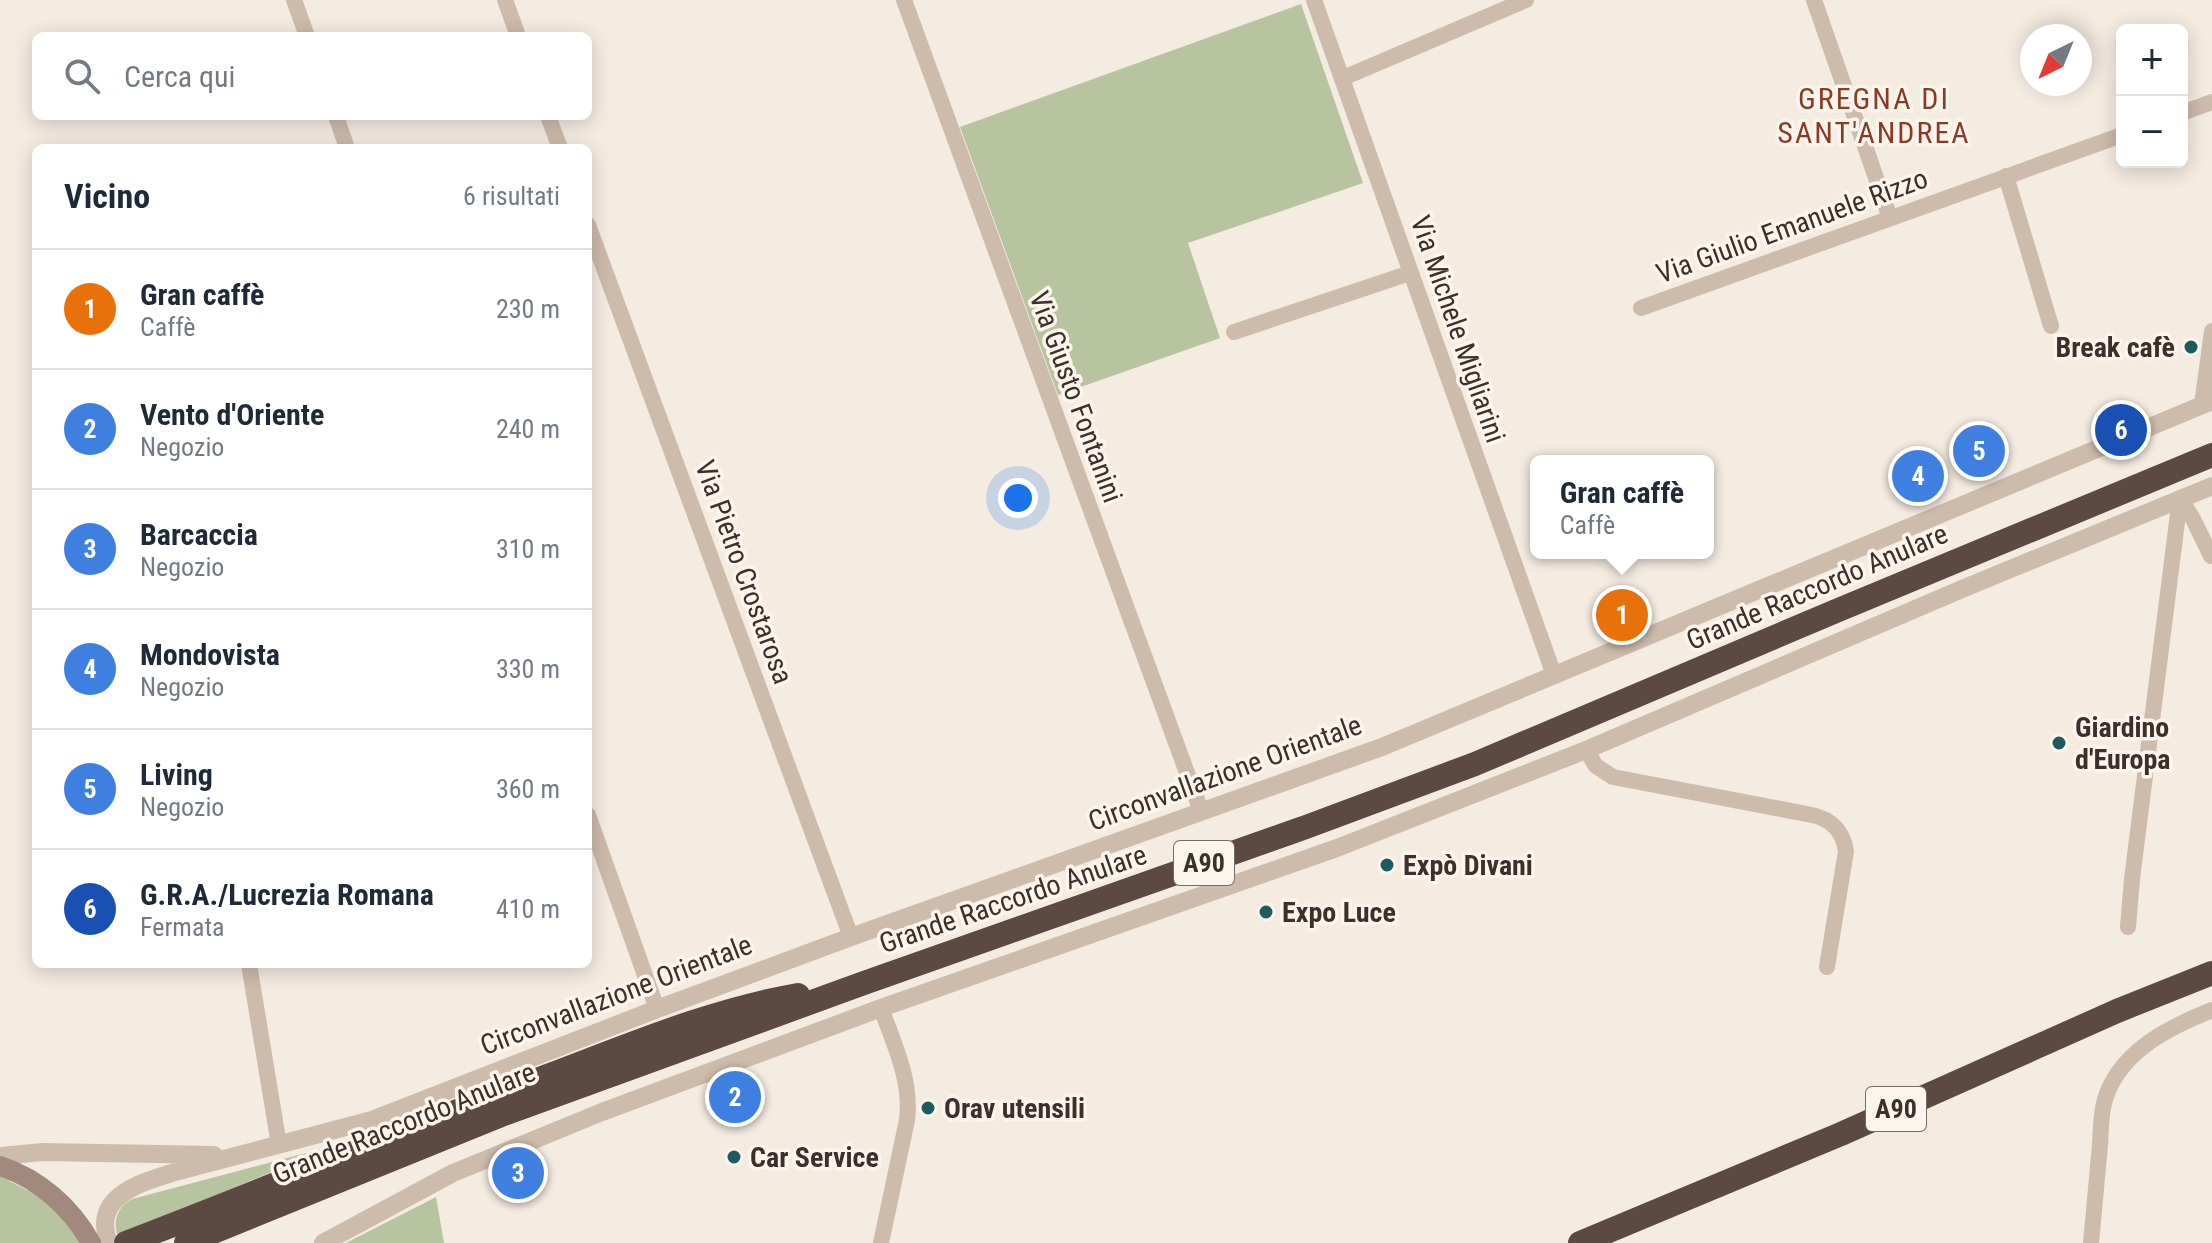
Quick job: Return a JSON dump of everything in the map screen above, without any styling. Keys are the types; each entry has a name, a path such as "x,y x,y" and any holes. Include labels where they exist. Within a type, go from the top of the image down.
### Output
{"highway":[{"name":"Grande Raccordo Anulare","path":"186,1243 504,1114 1475,764 2212,455"},
{"name":"A90","path":"1580,1243 2212,973"},
{"path":"136,1239 429,1121 701,1018 765,1001 864,983"}],"main road":[{"path":"0,1166 20,1174 51,1195 71,1213 91,1243"}],"street":[{"path":"294,0 306,32"},
{"path":"505,0 517,32"},
{"name":"Via Giusto Fontanini","path":"904,0 1201,811"},
{"name":"Via Michele Migliarini","path":"1314,0 1554,675"},
{"path":"1343,78 1526,0"},
{"path":"1814,0 1890,218"},
{"path":"2188,111 2212,102"},
{"path":"337,120 346,144"},
{"path":"550,120 558,144"},
{"name":"Via Giulio Emanuele Rizzo","path":"1641,308 2116,137"},
{"path":"2006,176 2051,326"},
{"name":"Via Pietro Crostarosa","path":"592,236 851,937"},
{"path":"1234,332 1410,273"},
{"path":"2207,403 2212,331"},
{"name":"Circonvallazione Orientale","path":"109,1243 105,1231 106,1213 113,1201 157,1178 372,1120 851,937 1382,747 2207,403"},
{"path":"323,1243 468,1166 602,1112 881,1008 1337,848 1586,750 2212,486"},
{"path":"2180,498 2211,556"},
{"path":"2128,927 2180,498"},
{"path":"1586,750 1596,766 1613,777 1812,815 1830,822 1840,831 1846,851 1827,967"},
{"path":"592,826 657,1009"},
{"path":"250,968 279,1145"},
{"path":"881,1008 902,1069 909,1101 881,1243"},
{"path":"2091,1243 2102,1114 2110,1087 2123,1067 2154,1039 2176,1025 2212,1010"},
{"path":"0,1156 43,1152 241,1155"}],"green space":[{"path":"1301,4 1363,183 1188,243 1220,338 1058,395 960,127"},
{"path":"336,1145 118,1236 118,1214 132,1199"},
{"path":"0,1176 48,1201 86,1243 0,1243"},
{"path":"436,1197 444,1243 346,1243"}],"place":[{"name":"Break cafè","path":"2191,347"},
{"name":"G.R.A./Lucrezia Romana","path":"2121,430"},
{"name":"Living","path":"1979,451"},
{"name":"Mondovista","path":"1918,476"},
{"name":"Gran caffè","path":"1622,615"},
{"name":"Giardino d'Europa","path":"2059,743"},
{"name":"Expò Divani","path":"1387,865"},
{"name":"Expo Luce","path":"1266,912"},
{"name":"Vento d'Oriente","path":"735,1097"},
{"name":"Orav utensili","path":"928,1108"},
{"name":"Car Service","path":"734,1157"},
{"name":"Barcaccia","path":"518,1173"}],"district":[{"name":"GREGNA DI SANT'ANDREA","path":"1874,115"}]}
